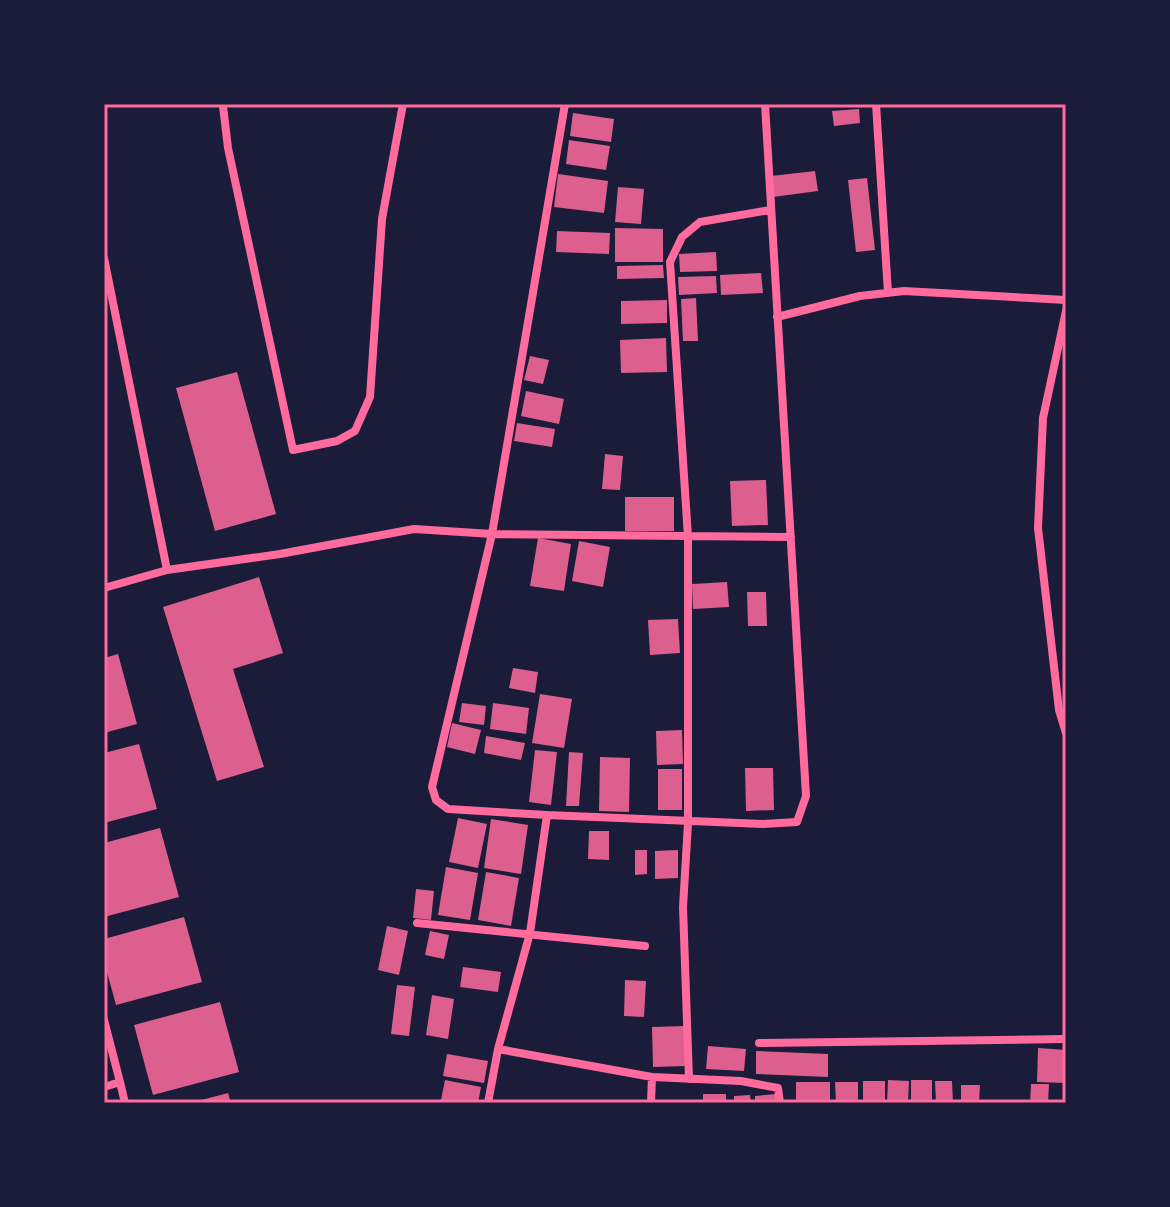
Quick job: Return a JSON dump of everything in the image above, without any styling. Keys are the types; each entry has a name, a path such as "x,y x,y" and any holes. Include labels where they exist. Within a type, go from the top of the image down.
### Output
{"street":[{"path":"225,104 228,148 293,450 337,441 355,431 370,397 382,219 403,104"},
{"path":"565,104 492,534 432,787 436,800 448,809 688,823 763,824 797,822 806,796 765,104"},
{"path":"876,104 888,293"},
{"path":"689,1079 683,907 688,823 688,537 670,262 682,237 700,222 770,210"},
{"path":"104,258 167,570"},
{"path":"777,317 860,296 904,291 1066,300"},
{"path":"1066,311 1043,418 1038,528 1059,710 1066,733"},
{"path":"104,588 167,570 280,554 414,529 492,534 791,537"},
{"path":"488,1103 498,1049 530,933 547,815"},
{"path":"417,923 645,946"},
{"path":"104,1020 125,1103"},
{"path":"759,1043 1066,1039"},
{"path":"498,1049 652,1077 741,1081 778,1088 780,1103"},
{"path":"651,1103 652,1077"},
{"path":"104,1087 120,1082"}],"building":[{"path":"859,109 860,123 834,126 832,111"},
{"path":"573,113 614,119 611,142 570,136"},
{"path":"569,140 610,146 606,170 566,164"},
{"path":"815,171 818,191 773,197 771,176"},
{"path":"558,174 608,181 604,213 554,207"},
{"path":"867,178 875,250 856,252 848,180"},
{"path":"618,187 644,189 641,224 615,222"},
{"path":"615,228 663,229 663,262 615,262"},
{"path":"557,231 610,233 609,254 556,252"},
{"path":"716,252 717,271 680,272 679,254"},
{"path":"663,265 664,278 617,279 617,266"},
{"path":"761,273 763,293 721,295 720,275"},
{"path":"716,276 717,293 679,295 678,277"},
{"path":"696,298 698,341 683,341 681,299"},
{"path":"667,300 667,323 621,324 621,301"},
{"path":"666,338 667,372 621,373 620,340"},
{"path":"530,356 549,360 543,384 524,380"},
{"path":"237,372 276,514 215,531 176,388"},
{"path":"526,391 564,399 559,424 521,416"},
{"path":"517,423 555,429 552,447 514,441"},
{"path":"605,454 623,456 620,490 602,489"},
{"path":"766,480 768,525 732,526 730,481"},
{"path":"625,497 674,497 674,531 625,531"},
{"path":"538,538 571,544 564,591 530,586"},
{"path":"579,541 610,547 603,587 572,581"},
{"path":"259,577 283,653 233,669 264,767 217,781 163,607"},
{"path":"727,582 729,607 693,609 692,584"},
{"path":"747,592 766,592 767,626 748,626"},
{"path":"678,619 680,653 650,655 648,620"},
{"path":"118,654 137,724 104,733 104,658"},
{"path":"513,668 538,672 535,693 509,688"},
{"path":"540,694 572,699 564,748 532,743"},
{"path":"462,703 486,706 484,725 459,722"},
{"path":"493,703 529,708 526,734 490,729"},
{"path":"452,723 481,730 475,754 447,747"},
{"path":"682,730 683,764 657,765 656,731"},
{"path":"486,736 525,743 521,760 484,753"},
{"path":"139,744 157,809 104,823 104,753"},
{"path":"535,750 557,752 551,805 529,802"},
{"path":"569,752 583,753 579,806 566,806"},
{"path":"600,757 630,758 629,812 599,811"},
{"path":"745,768 773,768 774,810 746,811"},
{"path":"658,769 682,769 682,810 658,810"},
{"path":"458,818 487,824 478,868 449,862"},
{"path":"491,819 528,825 521,874 484,868"},
{"path":"160,828 179,897 104,917 104,843"},
{"path":"589,831 609,831 609,860 588,859"},
{"path":"635,850 647,850 647,874 635,875"},
{"path":"678,850 678,878 655,879 655,851"},
{"path":"446,867 478,873 470,920 438,915"},
{"path":"486,872 519,878 511,926 478,920"},
{"path":"416,889 434,891 431,920 413,918"},
{"path":"184,917 202,982 116,1005 104,961 104,939"},
{"path":"387,926 408,931 399,975 378,970"},
{"path":"430,931 449,935 444,959 425,955"},
{"path":"463,967 501,972 498,992 460,987"},
{"path":"625,980 646,981 644,1017 624,1016"},
{"path":"397,985 415,987 409,1036 391,1034"},
{"path":"432,995 454,999 448,1039 426,1035"},
{"path":"220,1002 239,1072 153,1095 134,1025"},
{"path":"685,1026 686,1066 653,1067 652,1027"},
{"path":"708,1046 746,1049 744,1071 706,1069"},
{"path":"1038,1048 1066,1050 1066,1083 1037,1082"},
{"path":"756,1051 828,1054 828,1077 756,1074"},
{"path":"447,1054 488,1061 484,1083 443,1076"},
{"path":"445,1080 481,1087 478,1103 441,1100"},
{"path":"888,1080 909,1081 908,1103 887,1103"},
{"path":"911,1080 932,1080 932,1103 911,1103"},
{"path":"863,1081 885,1081 885,1103 863,1103"},
{"path":"935,1081 952,1081 953,1103 936,1103"},
{"path":"796,1082 830,1082 830,1103 796,1103"},
{"path":"835,1082 858,1082 858,1103 836,1103"},
{"path":"1031,1084 1049,1084 1048,1103 1030,1103"},
{"path":"961,1085 980,1085 979,1103 961,1103"},
{"path":"228,1093 231,1103 194,1103 194,1102"},
{"path":"703,1094 726,1094 726,1103 703,1103"},
{"path":"776,1094 777,1103 755,1103 755,1096"},
{"path":"750,1095 751,1103 734,1103 734,1096"}]}
